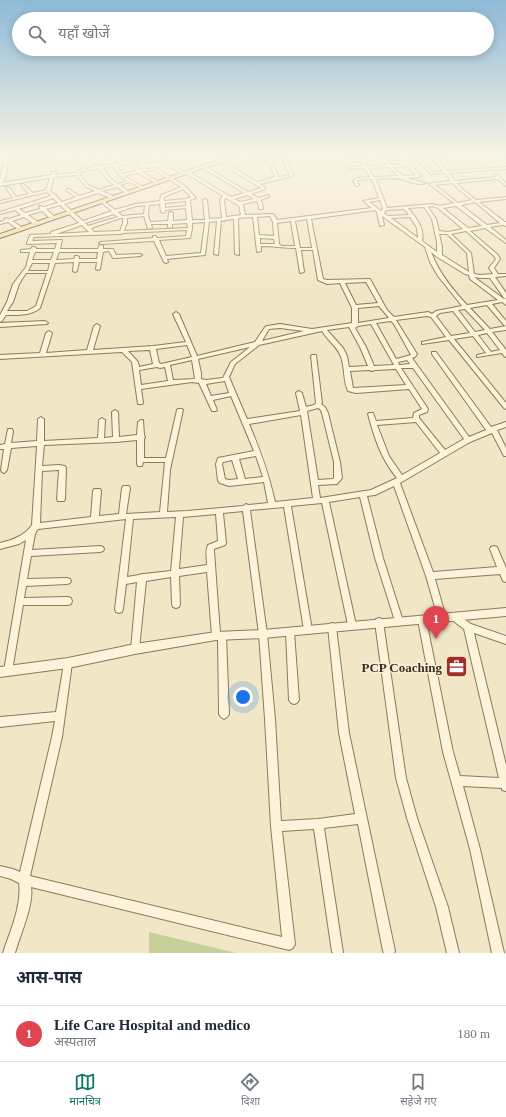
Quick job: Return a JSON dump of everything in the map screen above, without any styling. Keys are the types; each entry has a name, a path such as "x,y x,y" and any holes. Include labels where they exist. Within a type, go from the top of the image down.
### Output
{"main road":[{"path":"1,235 110,199"}],"street":[{"path":"0,214 43,199"},
{"path":"57,199 94,234"},
{"path":"0,223 72,199"},
{"path":"74,199 85,207"},
{"path":"98,199 123,217 125,223 121,233"},
{"path":"222,199 224,220"},
{"path":"231,199 242,207 243,216"},
{"path":"376,199 364,201 439,256 471,275 506,275"},
{"path":"380,199 385,209"},
{"path":"452,199 506,242"},
{"path":"275,222 405,207 440,207 484,199"},
{"path":"46,236 135,205 188,200 190,222 188,238 102,242 98,269"},
{"path":"147,203 146,214 148,224 165,260 203,254 207,221 205,200"},
{"path":"239,204 259,200 261,208"},
{"path":"476,200 505,224"},
{"path":"35,202 53,218"},
{"path":"163,202 163,210 189,207"},
{"path":"425,206 434,219 440,249 439,256"},
{"path":"405,207 420,230 420,241"},
{"path":"440,207 498,257 491,268 505,300"},
{"path":"15,208 37,224"},
{"path":"378,211 382,224"},
{"path":"170,239 171,213"},
{"path":"0,214 21,229"},
{"path":"87,228 123,217 146,214"},
{"path":"148,224 224,220 243,216 272,215 275,222 278,245"},
{"path":"255,216 258,248 278,245 281,247 315,249"},
{"path":"387,218 411,216"},
{"path":"236,218 237,254"},
{"path":"309,218 322,281 368,280 385,311 394,320 414,354 396,364"},
{"path":"216,254 219,220"},
{"path":"293,220 302,272"},
{"path":"436,232 448,233 505,224"},
{"path":"14,231 30,233 32,236 46,236 190,229"},
{"path":"143,232 143,241"},
{"path":"448,233 469,253 471,275 474,281 505,300"},
{"path":"4,313 30,312 37,309 60,241 29,242 32,236"},
{"path":"257,236 277,238"},
{"path":"0,320 16,284 30,262 36,242"},
{"path":"427,247 438,273 488,330 503,344 505,353 479,356"},
{"path":"75,271 79,248"},
{"path":"23,251 79,248 113,250 115,257 140,255"},
{"path":"30,262 99,260"},
{"path":"24,272 49,272"},
{"path":"342,281 354,307 353,326 372,368"},
{"path":"433,316 438,312 505,300"},
{"path":"354,307 381,304"},
{"path":"489,304 506,324"},
{"path":"454,309 490,354"},
{"path":"176,314 194,358 200,381 214,410"},
{"path":"272,504 267,479 258,453 226,379 228,371 233,363 257,344 266,330 272,326 324,330 428,314 433,316 449,338 506,407"},
{"path":"0,325 45,323"},
{"path":"373,323 396,364 426,410 416,414 418,420 444,454"},
{"path":"89,352 97,326"},
{"path":"424,343 488,330 506,328"},
{"path":"136,369 167,364 317,330"},
{"path":"324,330 329,337 339,344 344,354 349,389 411,387"},
{"path":"42,356 49,333"},
{"path":"0,357 42,356 153,348 188,343"},
{"path":"153,348 156,365"},
{"path":"124,350 134,360 140,403"},
{"path":"434,353 491,430 506,454"},
{"path":"314,356 318,405"},
{"path":"408,357 468,440"},
{"path":"167,364 171,383"},
{"path":"346,369 372,368 396,364 414,366"},
{"path":"138,387 226,379"},
{"path":"299,393 315,483 321,500 352,625"},
{"path":"210,399 232,394"},
{"path":"245,422 303,412 315,408 318,405"},
{"path":"315,483 335,482 338,478 337,462 325,413 323,408 318,405"},
{"path":"163,515 164,496 180,410"},
{"path":"115,412 116,440"},
{"path":"371,414 381,448 398,480 430,576 442,618"},
{"path":"41,419 40,469 36,526 31,534 19,602 4,672 68,663 135,649 219,636 290,632 379,622 422,620 506,612"},
{"path":"101,440 102,420"},
{"path":"373,423 418,420"},
{"path":"141,422 142,437 140,462 170,460"},
{"path":"36,526 126,516 180,514 321,500 372,493 468,440 506,424"},
{"path":"4,470 4,447 10,430"},
{"path":"4,447 41,442 116,440 142,437"},
{"path":"258,453 223,459 219,462 222,481 226,483 267,479"},
{"path":"235,457 242,481"},
{"path":"40,469 63,468 61,499"},
{"path":"119,609 123,580 126,488"},
{"path":"95,520 98,490"},
{"path":"362,494 379,558 399,621"},
{"path":"287,503 308,630"},
{"path":"0,871 13,874 24,880 289,944 276,826 270,719 263,634 246,507"},
{"path":"218,510 222,543 210,549 219,636 224,714"},
{"path":"176,604 175,572 180,514"},
{"path":"0,546 12,544 31,534"},
{"path":"28,553 100,549"},
{"path":"494,549 506,579"},
{"path":"123,580 211,568"},
{"path":"430,576 502,570"},
{"path":"135,649 142,577"},
{"path":"22,583 67,581"},
{"path":"19,602 68,601"},
{"path":"455,617 468,627 506,640"},
{"path":"422,620 456,780 475,849 498,953"},
{"path":"379,622 401,778 412,818 442,907 453,953"},
{"path":"456,780 506,784 468,627"},
{"path":"332,628 342,723 389,951"},
{"path":"290,632 294,700"},
{"path":"9,953 25,902 26,893 24,880 61,716 68,663"},
{"path":"0,722 61,716"},
{"path":"276,826 318,824 362,818"},
{"path":"318,824 338,952"}],"green space":[{"path":"149,932 236,953 149,953"}],"place":[{"name":"Life Care Hospital and medico","path":"436,639"},
{"name":"PCP Coaching","path":"457,667"}]}
